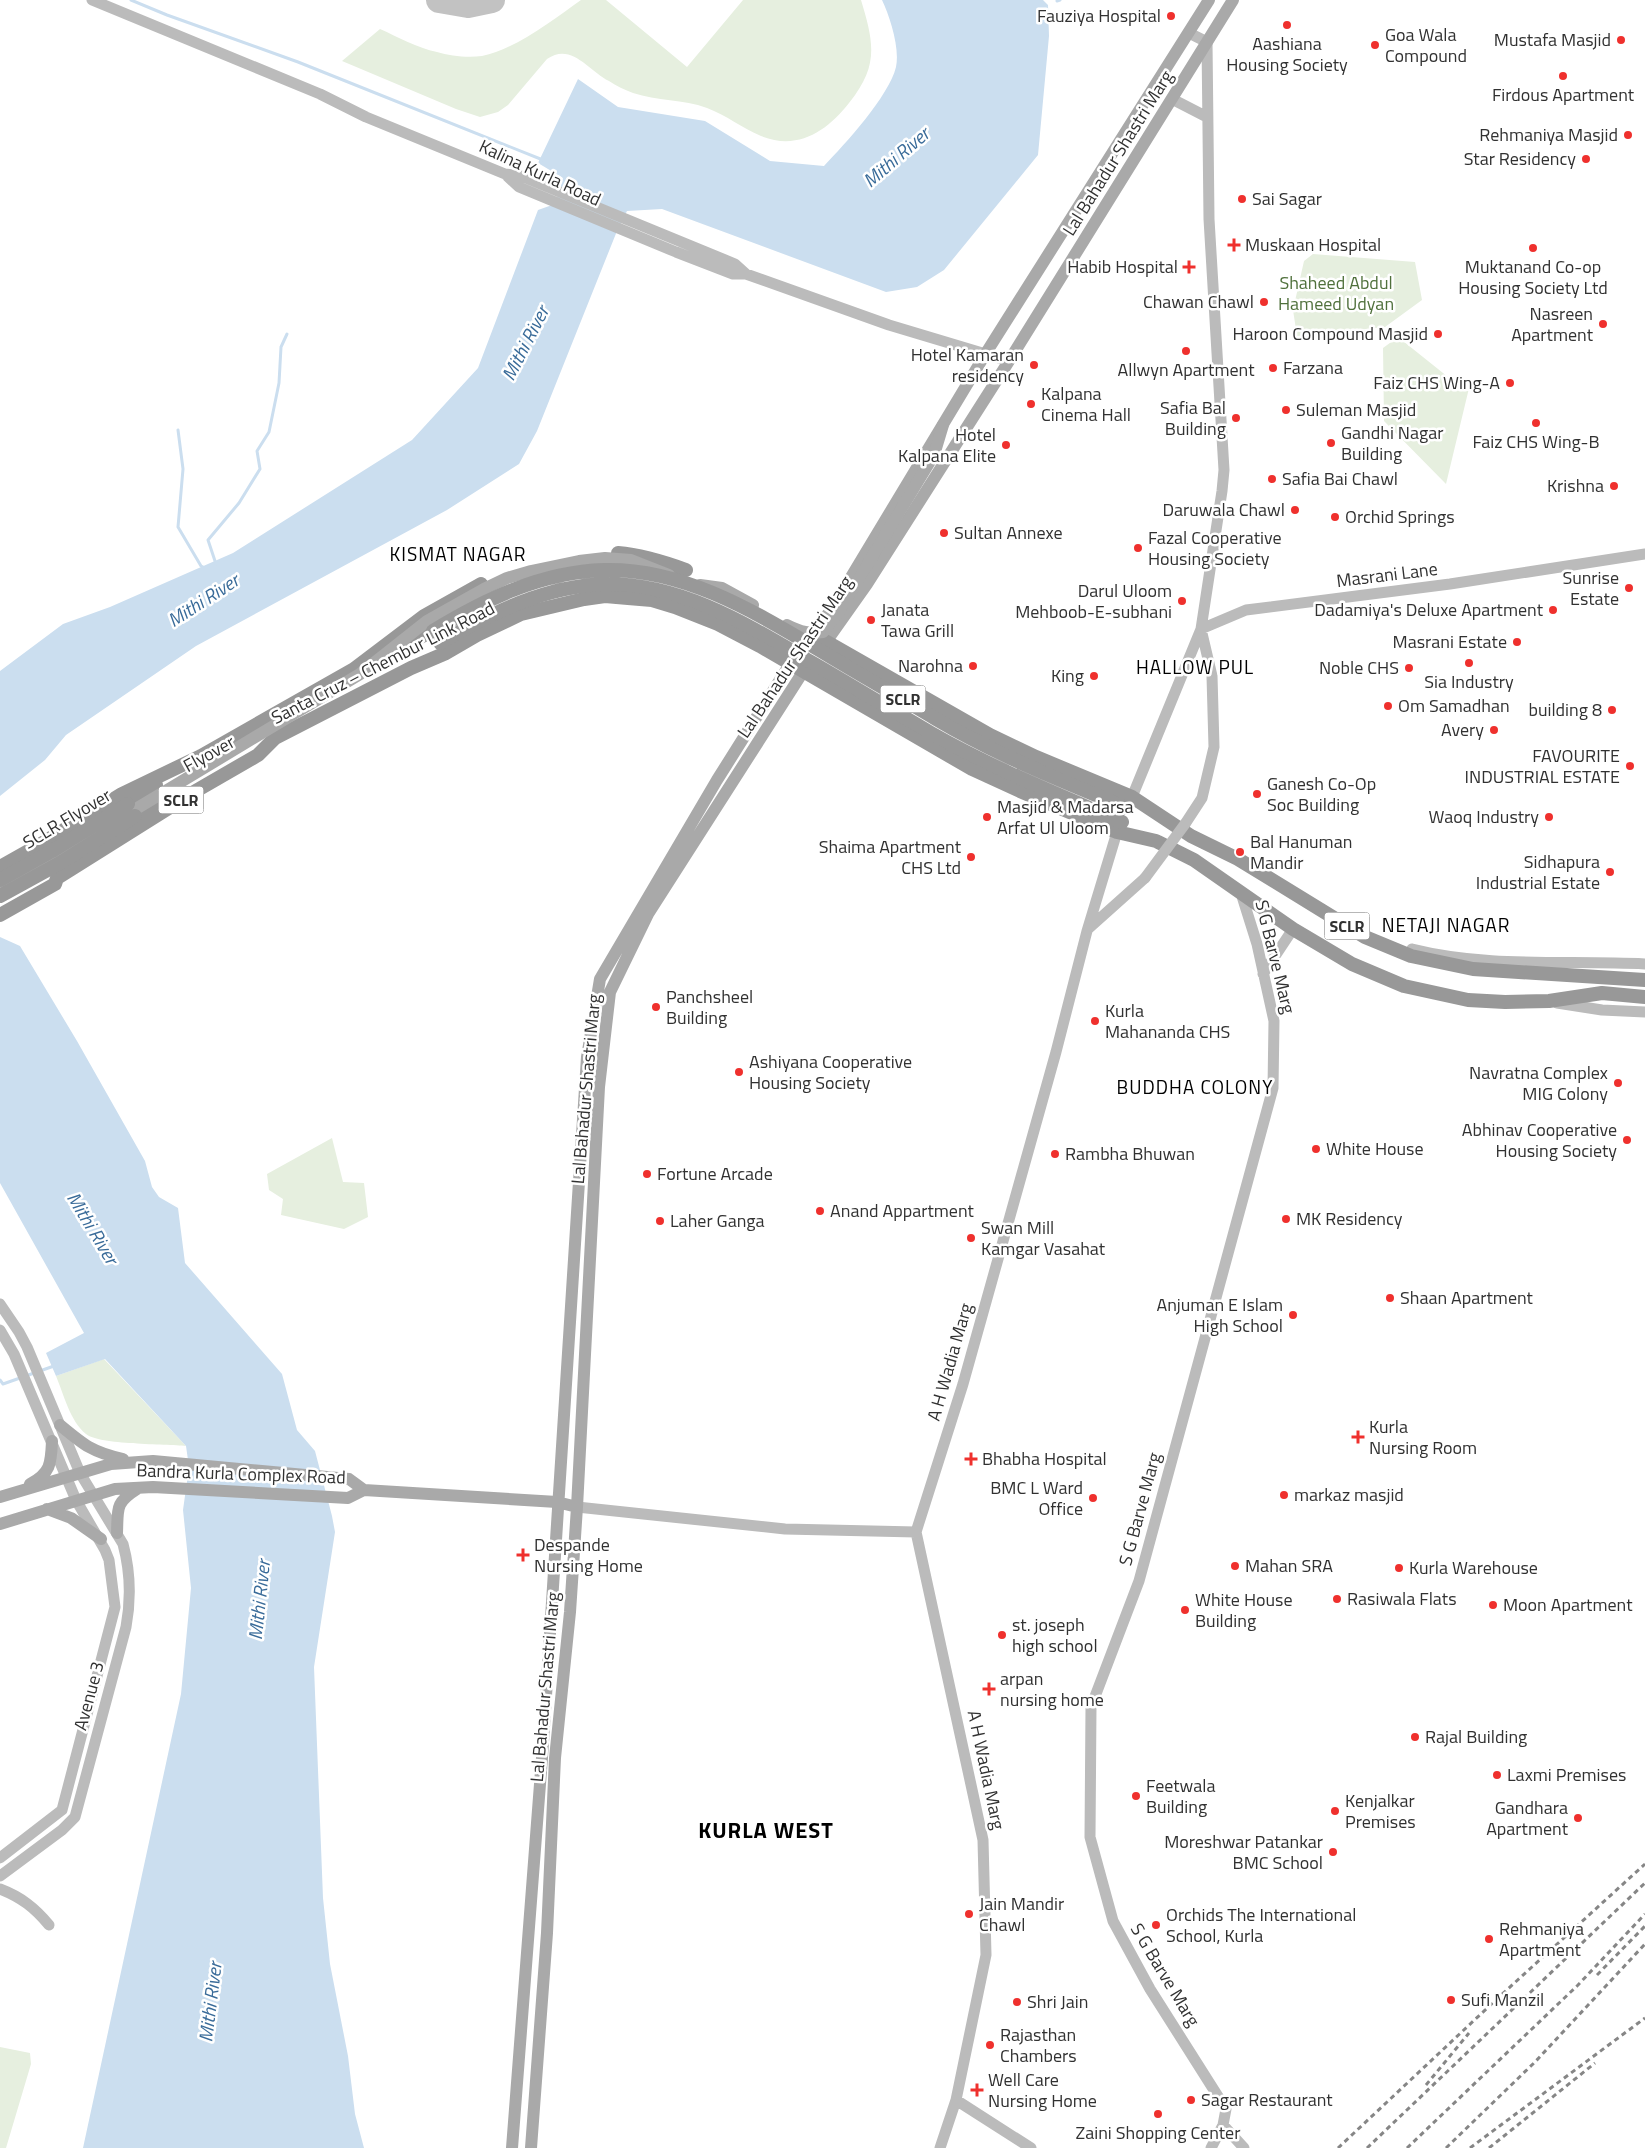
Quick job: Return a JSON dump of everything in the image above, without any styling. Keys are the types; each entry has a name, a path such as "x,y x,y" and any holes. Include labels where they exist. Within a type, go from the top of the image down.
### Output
{"highway":[{"name":"Santa Cruz – Chembur Link Road","path":"0,867 122,794 201,756 354,669 424,616 457,597 505,574 578,555 605,553 637,555 659,560 684,576"},
{"path":"631,598 637,555"},
{"name":"SCLR","path":"354,669 433,631 465,612 512,589 556,577 605,570 684,576 758,615 984,746 1031,768 1130,803 1166,820 1238,859 1365,937 1411,956 1474,969 1585,968 1645,980"},
{"name":"SCLR","path":"367,692 471,624 510,606 559,591 605,584 662,591 701,604 745,624 978,759 1194,860 1293,929 1352,964 1404,986 1468,1000 1549,1001 1602,994 1645,997"},
{"name":"Santa Cruz – Chembur Link Road","path":"1,906 55,884 57,878 194,792 258,755 275,738 411,668 446,653 477,635 521,614 584,598 605,596 652,600 696,615 740,634 972,769 1020,792 1120,827"},
{"path":"813,634 990,735 1130,803"},
{"path":"912,735 933,703"},
{"name":"Flyover","path":"132,810 275,738"},
{"name":"Flyover","path":"132,810 201,756"},
{"path":"1,906 132,810"},
{"name":"SCLR Flyover","path":"0,880 132,810"},
{"path":"38,846 57,878"}],"main road":[{"name":"Lal Bahadur Shastri Marg","path":"531,2148 547,1933 555,1758 570,1612 577,1507 600,1087 610,992 648,914 778,680 833,607 986,354 1209,0"},
{"path":"1216,0 1230,4"},
{"name":"Lal Bahadur Shastri Marg","path":"512,2148 527,1933 542,1758 587,1057 600,979 711,803 802,671 826,642 867,584 1009,361 1230,4"},
{"path":"0,888 56,857 360,674 427,621 484,589 531,571 579,561 605,558 631,560 722,588 800,632 810,634 824,632 838,613 934,455 943,425"},
{"path":"778,680 792,688"},
{"path":"60,1425 86,1447 98,1453 137,1462"},
{"path":"19,1490 35,1482 47,1471 51,1464 52,1441"},
{"name":"Bandra Kurla Complex Road","path":"0,1497 111,1464 137,1462 174,1462 349,1479 364,1490"},
{"path":"117,1533 120,1505 123,1498 139,1488"},
{"name":"Bandra Kurla Complex Road","path":"0,1524 115,1489 139,1488 175,1488 348,1498 364,1490 558,1502 577,1507"},
{"path":"47,1509 71,1518 101,1539"},
{"path":"550,1610 570,1612"},
{"path":"542,1758 555,1758"},
{"path":"527,1933 547,1933"}],"street":[{"name":"Kalina Kurla Road","path":"92,0 320,94 366,117 505,174 519,187 535,188 662,240 733,274 746,274 889,326 1009,361"},
{"path":"1130,803 1201,629 1224,470 1208,219 1207,42 1188,33"},
{"path":"1172,99 1207,117"},
{"name":"Masrani Lane","path":"1201,629 1246,610 1450,584 1645,554"},
{"path":"1087,930 1145,878 1202,798 1214,747 1212,676 1201,629"},
{"name":"A H Wadia Marg","path":"940,2148 956,2100 986,1955 983,1840 916,1532 963,1384 1056,1052 1087,930 1120,827"},
{"name":"S G Barve Marg","path":"1223,2125 1226,2109 1150,1989 1113,1921 1090,1837 1092,1707 1141,1574 1273,1088 1274,1021 1257,944 1241,893"},
{"path":"1263,974 1293,929"},
{"path":"1585,968 1645,964"},
{"path":"1549,1001 1602,1010 1645,1012"},
{"name":"Avenue 3","path":"0,1304 27,1347 80,1472 117,1533 126,1555 130,1608 75,1817 62,1830 0,1876"},
{"name":"Avenue 3","path":"0,1330 14,1354 76,1500 101,1539 109,1560 115,1607 64,1804 58,1814 0,1858"},
{"path":"577,1507 785,1529 916,1532"},
{"path":"0,1890 28,1903 49,1925"},
{"path":"956,2100 1032,2148"},
{"path":"1211,2148 1223,2125 1244,2148"}],"green space":[{"path":"581,0 606,0 687,67 743,0 861,0 871,42 869,65 859,90 831,122 811,136 787,141 761,136 721,114 698,105 642,96 630,92 612,83 579,60 564,54 547,59 508,105 498,112 480,117 456,109 342,61 380,29 415,45 448,55 482,56 508,47 521,40"},
{"name":"Shaheed Abdul Hameed Udyan","path":"1313,254 1415,262 1422,300 1385,327 1297,336 1293,310 1304,261"},
{"path":"1398,337 1448,377 1470,384 1446,484 1384,421 1383,348"},
{"path":"332,1138 343,1182 364,1183 368,1217 344,1229 281,1215 283,1199 269,1190 267,1174"},
{"path":"104,1359 186,1446 104,1440 93,1438 80,1429 68,1407 56,1376"},
{"path":"0,2047 30,2053 31,2064 6,2148 0,2148"}],"water":[{"name":"Mithi River","path":"882,0 1043,0 1048,5 1049,36 1038,155 944,270 917,287 886,292 662,209 627,211 617,231 537,431 519,464 447,510 196,646 66,735 45,760 0,796 0,671 63,624 110,607 233,553 412,440 478,368 538,210 555,204 563,178 538,163 578,79 618,107 705,121 770,161 824,166 876,105 892,79 896,67 897,51 891,24"},
{"name":"Mithi River","path":"0,937 20,946 77,1041 145,1161 152,1187 159,1197 178,1208 185,1263 282,1374 297,1430 315,1451 335,1532 314,1667 323,1898 330,1964 348,2056 355,2114 364,2148 83,2148 181,1694 191,1588 183,1510 189,1467 186,1446 105,1359 56,1376 46,1353 84,1333 0,1183"}],"waterway":[{"path":"131,0 167,15 298,62 543,160"},
{"path":"216,564 208,540 239,503 260,469 257,451 269,432 279,383 281,347 287,334"},
{"path":"178,430 183,469 178,527 201,566 205,568"},
{"path":"0,1380 3,1384 54,1366"}],"taxiway":[{"path":"439,0 468,5 492,0"}],"railway":[{"path":"1338,2148 1499,1997 1645,1864"},
{"path":"1367,2148 1645,1883"},
{"path":"1407,2148 1578,1985 1645,1914"},
{"path":"1597,1975 1645,1926"},
{"path":"1446,2148 1535,2062 1645,1944"},
{"path":"1470,2148 1645,2018"},
{"path":"1426,2085 1469,2033"},
{"path":"1489,2148 1595,2063"}],"place":[{"name":"Fauziya Hospital","path":"1171,16"},
{"name":"Aashiana Housing Society","path":"1287,25"},
{"name":"Mustafa Masjid","path":"1621,40"},
{"name":"Goa Wala Compound","path":"1375,45"},
{"name":"Firdous Apartment","path":"1563,76"},
{"name":"Rehmaniya Masjid","path":"1628,135"},
{"name":"Star Residency","path":"1586,159"},
{"name":"Sai Sagar","path":"1242,199"},
{"name":"Muskaan Hospital","path":"1234,245"},
{"name":"Muktanand Co-op Housing Society Ltd","path":"1533,248"},
{"name":"Habib Hospital","path":"1189,267"},
{"name":"Chawan Chawl","path":"1264,302"},
{"name":"Nasreen Apartment","path":"1603,324"},
{"name":"Haroon Compound Masjid","path":"1438,334"},
{"name":"Allwyn Apartment","path":"1186,351"},
{"name":"Hotel Kamaran residency","path":"1034,365"},
{"name":"Farzana","path":"1273,368"},
{"name":"Faiz CHS Wing-A","path":"1510,383"},
{"name":"Kalpana Cinema Hall","path":"1031,404"},
{"name":"Suleman Masjid","path":"1286,410"},
{"name":"Safia Bal Building","path":"1236,418"},
{"name":"Faiz CHS Wing-B","path":"1536,423"},
{"name":"Gandhi Nagar Building","path":"1331,443"},
{"name":"Hotel Kalpana Elite","path":"1006,445"},
{"name":"Safia Bai Chawl","path":"1272,479"},
{"name":"Krishna","path":"1614,486"},
{"name":"Daruwala Chawl","path":"1295,510"},
{"name":"Orchid Springs","path":"1335,517"},
{"name":"Sultan Annexe","path":"944,533"},
{"name":"Fazal Cooperative Housing Society","path":"1138,548"},
{"name":"Sunrise Estate","path":"1629,588"},
{"name":"Darul Uloom Mehboob-E-subhani","path":"1182,601"},
{"name":"Dadamiya's Deluxe Apartment","path":"1553,610"},
{"name":"Janata Tawa Grill","path":"871,620"},
{"name":"Masrani Estate","path":"1517,642"},
{"name":"Sia Industry","path":"1469,663"},
{"name":"Narohna","path":"973,666"},
{"name":"Noble CHS","path":"1409,668"},
{"name":"King","path":"1094,676"},
{"name":"Om Samadhan","path":"1388,706"},
{"name":"building 8","path":"1612,710"},
{"name":"Avery","path":"1494,730"},
{"name":"FAVOURITE INDUSTRIAL ESTATE","path":"1630,766"},
{"name":"Ganesh Co-Op Soc Building","path":"1257,794"},
{"name":"Masjid & Madarsa Arfat Ul Uloom","path":"987,817"},
{"name":"Waoq Industry","path":"1549,817"},
{"name":"Bal Hanuman Mandir","path":"1240,852"},
{"name":"Shaima Apartment CHS Ltd","path":"971,857"},
{"name":"Sidhapura Industrial Estate","path":"1610,872"},
{"name":"Panchsheel Building","path":"656,1007"},
{"name":"Kurla Mahananda CHS","path":"1095,1021"},
{"name":"Ashiyana Cooperative Housing Society","path":"739,1072"},
{"name":"Navratna Complex MIG Colony","path":"1618,1083"},
{"name":"Abhinav Cooperative Housing Society","path":"1627,1140"},
{"name":"White House","path":"1316,1149"},
{"name":"Rambha Bhuwan","path":"1055,1154"},
{"name":"Fortune Arcade","path":"647,1174"},
{"name":"Anand Appartment","path":"820,1211"},
{"name":"MK Residency","path":"1286,1219"},
{"name":"Laher Ganga","path":"660,1221"},
{"name":"Swan Mill Kamgar Vasahat","path":"971,1238"},
{"name":"Shaan Apartment","path":"1390,1298"},
{"name":"Anjuman E Islam High School","path":"1293,1315"},
{"name":"Kurla Nursing Room","path":"1358,1437"},
{"name":"Bhabha Hospital","path":"971,1459"},
{"name":"markaz masjid","path":"1284,1495"},
{"name":"BMC L Ward Office","path":"1093,1498"},
{"name":"Despande Nursing Home","path":"523,1555"},
{"name":"Mahan SRA","path":"1235,1566"},
{"name":"Kurla Warehouse","path":"1399,1568"},
{"name":"Rasiwala Flats","path":"1337,1599"},
{"name":"Moon Apartment","path":"1493,1605"},
{"name":"White House Building","path":"1185,1610"},
{"name":"st. joseph high school","path":"1002,1635"},
{"name":"arpan nursing home","path":"989,1689"},
{"name":"Rajal Building","path":"1415,1737"},
{"name":"Laxmi Premises","path":"1497,1775"},
{"name":"Feetwala Building","path":"1136,1796"},
{"name":"Kenjalkar Premises","path":"1335,1811"},
{"name":"Gandhara Apartment","path":"1578,1818"},
{"name":"Moreshwar Patankar BMC School","path":"1333,1852"},
{"name":"Jain Mandir Chawl","path":"969,1914"},
{"name":"Orchids The International School, Kurla","path":"1156,1925"},
{"name":"Rehmaniya Apartment","path":"1489,1939"},
{"name":"Sufi Manzil","path":"1451,2000"},
{"name":"Shri Jain","path":"1017,2002"},
{"name":"Rajasthan Chambers","path":"990,2045"},
{"name":"Well Care Nursing Home","path":"977,2090"},
{"name":"Sagar Restaurant","path":"1191,2100"},
{"name":"Zaini Shopping Center","path":"1158,2114"}],"district":[{"name":"KISMAT NAGAR","path":"458,554"},
{"name":"HALLOW PUL","path":"1195,667"},
{"name":"NETAJI NAGAR","path":"1446,925"},
{"name":"BUDDHA COLONY","path":"1195,1087"},
{"name":"KURLA WEST","path":"766,1830"}]}
